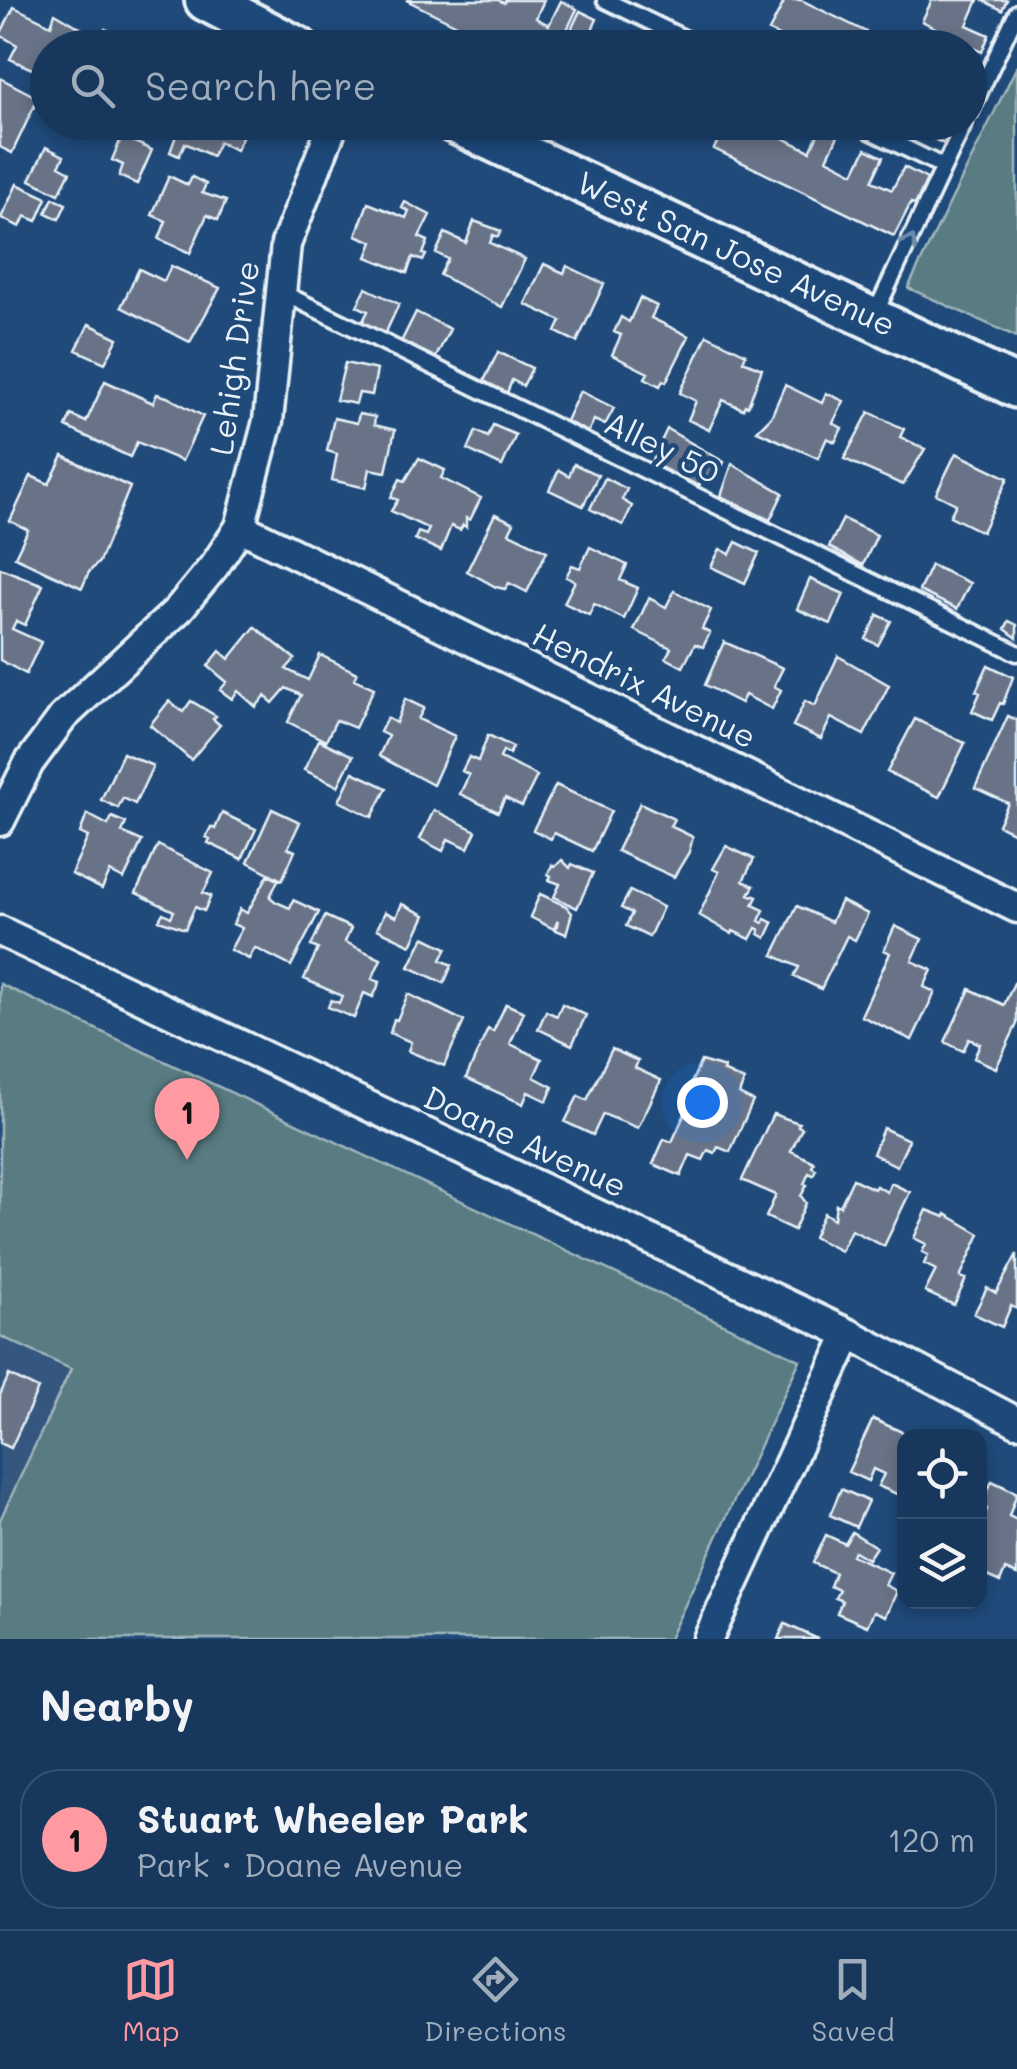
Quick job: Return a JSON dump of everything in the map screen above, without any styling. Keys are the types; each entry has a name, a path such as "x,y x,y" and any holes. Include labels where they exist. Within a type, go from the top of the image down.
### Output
{"street":[{"path":"206,0 264,30"},
{"name":"Lehigh Drive","path":"0,822 30,763 63,717 178,610 215,566 240,527 268,421 286,244 327,140"},
{"name":"West San Jose Avenue","path":"493,140 1017,386"},
{"name":"Hendrix Avenue","path":"240,527 1017,908"},
{"name":"Doane Avenue","path":"0,931 849,1334 1017,1422"},
{"path":"708,1639 849,1334"}],"lane":[{"path":"605,0 667,30"},
{"path":"987,76 1017,12"},
{"path":"890,140 944,166"},
{"path":"874,318 956,140"},
{"name":"Alley 50","path":"282,293 1017,653"}],"shaded area":[{"path":"0,1336 71,1369 0,1520"}],"green space":[{"path":"1017,66 1017,337 908,288 981,140 987,140 987,127"},
{"path":"0,984 800,1360 669,1639 0,1639 0,1520 71,1369 0,1336"}],"building":[{"path":"406,0 544,0 536,18 549,25 561,1 577,9 567,30 467,30"},
{"path":"785,0 801,0 862,30 770,30"},
{"path":"932,0 978,0 967,25 978,30 939,30 922,21"},
{"path":"982,0 1007,0 1002,10"},
{"path":"14,7 51,25 55,13 84,30 30,30 30,68 10,59 17,45 0,35"},
{"path":"580,11 597,19 592,30 571,30"},
{"path":"0,78 30,94 30,115 12,153 0,147"},
{"path":"120,140 131,140 152,150 137,184 119,176 123,165 112,160"},
{"path":"174,140 241,140 236,150 219,142 212,156 185,143 179,156 170,152"},
{"path":"718,140 787,140 810,151 815,140 836,140 827,159 854,173 866,149 883,157 872,181 892,190 904,167 927,179 894,236 714,149"},
{"path":"46,147 64,156 59,166 70,172 59,194 30,180"},
{"path":"169,176 188,185 192,177 206,184 202,193 226,201 218,220 207,215 190,253 159,239 166,221 152,215"},
{"path":"17,184 47,198 37,221 25,216 20,227 1,218"},
{"path":"53,198 66,204 59,219 46,213"},
{"path":"405,202 430,215 419,237 428,241 423,254 426,255 423,261 413,257 407,273 367,257 373,242 356,235 368,203 406,218 409,211 402,208"},
{"path":"474,221 501,231 498,237 493,235 490,243 525,259 502,307 440,275 448,259 436,253 445,233 466,243"},
{"path":"544,264 564,273 567,266 604,284 577,342 556,332 561,321 525,304"},
{"path":"171,266 220,288 190,342 121,307 139,269 164,281"},
{"path":"366,288 399,304 385,334 362,323 368,311 357,306"},
{"path":"640,298 657,306 651,318 689,336 666,382 663,380 660,386 645,378 648,373 612,355 621,335 614,332 621,317 629,322"},
{"path":"416,312 450,329 434,361 401,342"},
{"path":"89,324 118,338 105,363 76,350"},
{"path":"707,335 746,354 743,361 762,369 748,406 743,409 723,400 709,430 688,420 696,401 680,393"},
{"path":"498,352 532,368 523,386 512,380 507,393 484,381"},
{"path":"345,363 377,370 372,395 359,393 356,404 336,400"},
{"path":"105,381 153,403 157,394 167,397 203,416 182,461 137,442 130,457 66,427 71,415 86,422"},
{"path":"785,385 822,403 826,393 844,401 833,423 842,428 835,442 827,438 818,458 757,431 771,417"},
{"path":"580,391 614,408 605,425 594,420 588,432 566,421"},
{"path":"869,412 904,429 900,437 925,449 903,485 844,459"},
{"path":"359,414 375,417 374,425 395,430 386,472 370,469 366,488 332,480 337,454 327,451 334,418 357,423"},
{"path":"493,425 516,435 502,466 468,450 476,431 488,437"},
{"path":"667,429 724,462 715,481 704,475 699,486 651,463"},
{"path":"956,453 1008,478 982,532 950,516 956,504 936,494"},
{"path":"63,456 130,487 99,562 82,588 15,557 28,530 10,521 31,476 49,484"},
{"path":"419,458 445,470 441,478 481,498 470,520 466,518 466,527 463,525 460,530 451,526 441,551 415,539 418,532 426,535 429,529 391,511 398,500 391,497 400,479 405,481"},
{"path":"574,464 598,475 583,506 549,490 559,470 569,476"},
{"path":"732,464 783,493 770,520 721,496"},
{"path":"605,478 627,489 622,500 632,506 623,525 590,509"},
{"path":"495,514 514,523 509,533 547,551 527,592 509,583 505,589 496,587 467,571"},
{"path":"843,519 877,535 863,565 829,547"},
{"path":"736,542 759,553 745,583 711,567 720,549 730,554"},
{"path":"590,547 627,565 620,580 638,588 624,619 594,604 589,615 564,603 575,581 566,577 572,565 580,568"},
{"path":"931,565 970,583 957,609 919,591"},
{"path":"0,568 43,585 25,625 16,621 12,629 41,642 26,674 0,660"},
{"path":"810,579 844,594 831,624 797,609"},
{"path":"674,591 711,610 702,629 710,633 703,647 695,644 683,667 666,658 671,648 634,630 649,598 666,607"},
{"path":"878,615 891,621 878,645 866,639"},
{"path":"1009,621 1017,625 1017,638 1005,629"},
{"path":"255,627 295,659 286,669 308,680 320,655 357,673 354,679 374,688 355,728 336,720 326,741 288,722 301,695 286,688 273,703 265,696 256,707 238,691 232,699 220,690 227,682 208,666 220,651 229,659"},
{"path":"724,642 783,668 774,686 781,690 772,709 745,695 741,703 705,685"},
{"path":"838,656 889,685 864,735 831,718 821,739 793,726 805,701 815,706"},
{"path":"988,665 1013,677 992,720 972,711"},
{"path":"405,699 424,708 418,719 455,736 433,785 379,756 388,736 380,732 387,718 396,723"},
{"path":"169,701 183,712 191,701 216,716 213,719 220,725 191,760 150,725"},
{"path":"1008,716 1017,720 1017,834 998,825 1008,803 975,788"},
{"path":"915,719 965,743 939,797 887,772"},
{"path":"488,735 513,747 509,754 503,751 500,758 537,776 522,806 505,798 498,812 460,794 469,775 462,771 469,757 478,761"},
{"path":"319,740 353,756 338,786 304,770"},
{"path":"123,753 153,766 135,804 123,798 118,808 101,800"},
{"path":"353,772 387,788 372,817 339,801"},
{"path":"556,785 611,811 592,851 554,833 551,839 533,830"},
{"path":"640,803 674,819 670,826 693,837 674,877 617,851"},
{"path":"272,809 300,822 288,848 295,851 282,880 248,862"},
{"path":"434,810 476,831 468,848 448,839 443,851 420,839"},
{"path":"222,813 256,829 242,859 208,843 210,839 206,837 211,827 215,829"},
{"path":"87,814 108,825 112,817 126,823 122,832 142,841 124,879 110,872 102,889 71,874 88,837 80,833"},
{"path":"158,845 213,873 203,893 211,896 204,911 195,907 185,929 159,920 163,913 171,917 174,911 136,893"},
{"path":"726,846 754,859 743,881 754,886 749,894 757,897 753,905 764,910 759,921 773,923 766,938 756,928 750,939 733,931 732,934 699,915 719,872 713,869"},
{"path":"562,860 570,868 572,864 593,873 577,908 554,897 560,884 549,880 548,874 552,865 555,867"},
{"path":"268,875 278,880 270,897 276,902 290,908 293,900 319,912 291,966 255,948 249,959 230,950 242,928 233,924 240,909 247,913"},
{"path":"630,891 663,907 649,937 626,926 632,913 621,908"},
{"path":"540,894 572,913 566,934 556,930 558,920 554,929 530,917"},
{"path":"841,901 868,914 855,940 847,936 821,989 794,976 799,967 773,955 797,906 831,922"},
{"path":"402,904 425,915 411,945 377,929 385,912 396,917"},
{"path":"325,916 351,928 345,942 381,959 372,979 380,982 373,997 364,993 354,1018 328,1007 331,1000 339,1003 342,996 304,979 318,949 311,946"},
{"path":"895,926 922,939 912,961 932,970 924,987 935,992 912,1040 861,1016 890,953 884,950"},
{"path":"424,937 447,948 441,960 452,965 444,983 409,967"},
{"path":"1014,983 1017,1024 996,1068 974,1058 980,1044 969,1039 963,1051 945,1042 970,989 1004,1005"},
{"path":"408,994 464,1021 444,1066 408,1051 411,1042 390,1033"},
{"path":"506,1004 524,1012 510,1044 542,1059 534,1077 553,1087 547,1101 528,1092 523,1104 466,1078 488,1029 493,1032"},
{"path":"562,1004 586,1015 572,1045 538,1029 546,1011 557,1016"},
{"path":"612,1049 638,1061 635,1068 661,1080 638,1128 603,1114 593,1135 565,1122 578,1096 587,1100"},
{"path":"701,1061 725,1068 723,1071 744,1081 739,1094 753,1101 730,1152 718,1147 715,1153 708,1150 703,1160 690,1155 681,1176 653,1164 664,1139 672,1142 690,1102 684,1099"},
{"path":"773,1114 799,1123 802,1128 791,1151 814,1162 812,1167 816,1169 804,1184 807,1185 801,1196 806,1203 794,1230 766,1217 776,1195 742,1180"},
{"path":"883,1128 909,1140 897,1166 873,1154"},
{"path":"853,1179 887,1192 891,1183 910,1192 884,1246 851,1230 841,1251 813,1237 824,1213 834,1219 836,1204 840,1206"},
{"path":"927,1210 945,1217 946,1214 980,1234 960,1277 966,1279 954,1305 925,1292 936,1270 924,1264 928,1255 922,1252 926,1244 914,1238"},
{"path":"1017,1254 1017,1309 1011,1306 1002,1327 974,1314 987,1288 996,1293"},
{"path":"9,1375 38,1389 11,1448 0,1443 0,1395"},
{"path":"873,1419 897,1430 897,1494 878,1486 884,1474 873,1469 868,1481 848,1472"},
{"path":"992,1481 1017,1493 1009,1516 1017,1520 1017,1575 1005,1570 1000,1582 987,1576 987,1492"},
{"path":"841,1489 868,1501 856,1527 830,1515"},
{"path":"852,1532 876,1547 868,1559 854,1551 852,1555 891,1573 885,1585 897,1591 886,1616 874,1611 867,1626 837,1613 842,1601 835,1598 839,1590 830,1586 835,1573 813,1563 826,1535 845,1544"},
{"path":"785,1624 818,1639 778,1639"}],"place":[{"name":"Stuart Wheeler Park","path":"187,1160"}]}
